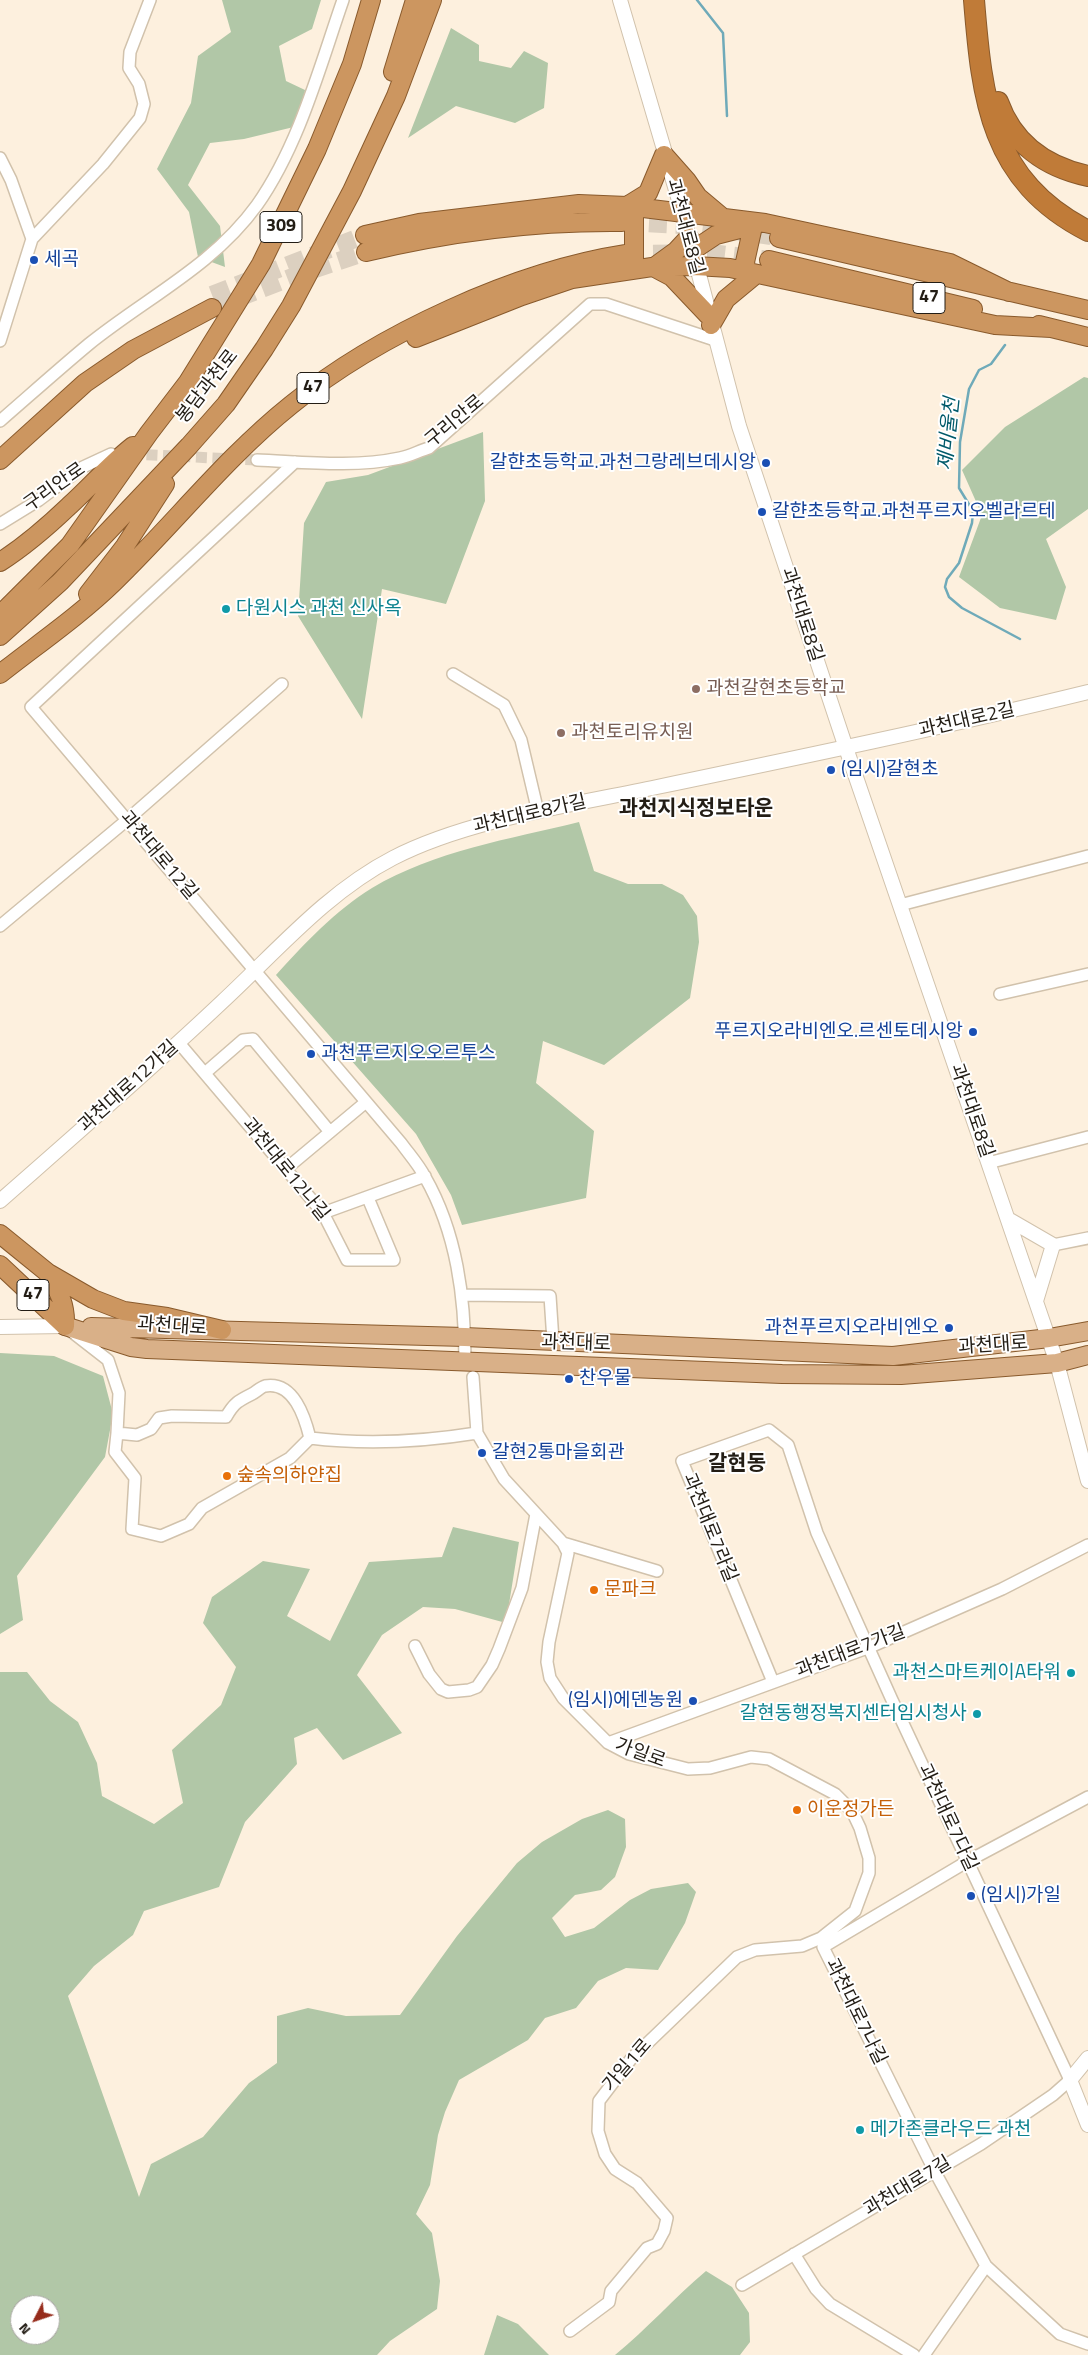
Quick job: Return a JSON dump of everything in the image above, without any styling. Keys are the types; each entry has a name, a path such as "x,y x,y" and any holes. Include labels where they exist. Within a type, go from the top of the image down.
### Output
{"highway":[{"name":"봉담과천로","path":"149,433 188,382 221,331 261,264 284,220 317,149 352,64 372,0"},
{"name":"봉담과천로","path":"352,191 415,0"},
{"name":"봉담과천로","path":"0,636 60,582 189,446 226,404 264,349 291,306 352,191 396,96 432,0"},
{"path":"974,0 982,79 989,112 1000,140 1014,166 1038,198 1060,216 1088,231"},
{"path":"983,0 990,67 1001,112 1024,145 1059,168 1088,176"},
{"path":"990,67 1003,104 1025,136 1055,158 1088,166"},
{"path":"1000,140 1015,163 1034,182 1070,208 1088,216"},
{"path":"626,211 648,193 664,155 687,181 698,197 723,218"},
{"path":"626,211 634,217 634,261 628,262"},
{"path":"365,243 419,240 490,230 564,223 626,211 723,218 763,228"},
{"path":"653,267 692,251 716,235 763,228"},
{"path":"751,274 745,262 763,228"},
{"name":"47","path":"763,228 1009,292 1088,310"},
{"path":"653,267 676,251 692,251 717,266 751,274 995,325 1051,328"},
{"name":"47","path":"769,260 1088,337"},
{"path":"628,262 653,267 672,277 711,327 726,299 751,274"},
{"name":"47","path":"0,674 65,624 113,582 220,471 270,424 309,391 361,357 417,338 522,296 628,262"},
{"path":"0,460 85,384 115,362 160,324 182,310 212,302"},
{"path":"0,562 23,547 70,506 115,460 149,433"},
{"path":"0,615 70,545 149,433"},
{"path":"65,624 125,546 189,446"},
{"path":"0,1234 48,1273 93,1299 124,1311 167,1317 222,1330"},
{"name":"47","path":"0,1265 65,1326"},
{"path":"48,1273 59,1291 66,1310 65,1326"}],"main road":[{"name":"과천대로","path":"65,1326 154,1330 222,1330 465,1337 893,1356 1088,1332"},
{"name":"과천대로","path":"65,1326 131,1347 147,1349 469,1369 901,1375 1057,1363 1088,1356"},
{"path":"147,1349 144,1339 146,1335 154,1330"}],"street":[{"path":"0,341 32,239 103,164 140,118 144,104 139,84 129,68 130,52 150,0"},
{"path":"0,420 89,344 215,253 246,218 272,182 291,143 343,0"},
{"name":"과천대로8길","path":"620,0 664,155 683,214 711,327 739,426 846,748 1057,1363"},
{"path":"0,158 11,180 32,239"},
{"name":"구리안로","path":"257,460 332,464 370,462 401,458 429,448 590,304 606,304 644,318 711,327"},
{"name":"구리안로","path":"0,524 39,500 83,467 111,454"},
{"name":"과천대로12길","path":"295,462 31,706 401,1143 425,1176 444,1220 458,1271 464,1309 469,1369"},
{"path":"453,674 504,705 521,740 538,812"},
{"path":"0,926 127,820 282,684"},
{"name":"과천대로2길","path":"846,748 1088,692"},
{"name":"과천대로8가길","path":"256,971 320,909 359,878 392,858 461,831 538,812 846,748"},
{"path":"900,906 1088,856"},
{"name":"과천대로12가길","path":"0,1201 179,1043 256,971"},
{"path":"1000,994 1088,974"},
{"path":"205,1073 243,1040 253,1040 330,1132"},
{"name":"과천대로12나길","path":"179,1043 288,1168 323,1213 347,1260 394,1260 368,1198"},
{"path":"288,1168 366,1102"},
{"path":"988,1163 1088,1137"},
{"path":"323,1213 425,1176"},
{"path":"1008,1219 1053,1245 1088,1238"},
{"path":"1036,1301 1053,1245"},
{"path":"462,1295 550,1296 553,1341"},
{"path":"0,1327 65,1326 108,1360 119,1393 114,1452 135,1478 132,1530 161,1536 189,1524 202,1508 290,1458 310,1438"},
{"path":"1057,1363 1085,1457 1088,1482"},
{"path":"469,1369 477,1433 504,1479 536,1514 563,1543 657,1571"},
{"path":"117,1432 137,1435 151,1429 160,1418 172,1416 226,1417 234,1403 265,1386 280,1388 296,1401 304,1414 310,1438"},
{"name":"과천대로7라길","path":"773,1682 682,1461 770,1430 788,1445 817,1533 870,1647"},
{"path":"310,1438 352,1443 401,1442 477,1433"},
{"path":"415,1646 429,1674 442,1689 448,1692 469,1690 477,1687 496,1657 522,1588 536,1514"},
{"name":"가일로","path":"563,1543 568,1553 568,1560 549,1642 547,1662 550,1678 563,1698 608,1743 629,1754 688,1769 710,1768 751,1757 769,1759 835,1794 852,1811 860,1828 869,1858 869,1873 855,1911"},
{"name":"과천대로7가길","path":"608,1743 870,1647 1002,1589 1088,1545"},
{"name":"과천대로7다길","path":"870,1647 892,1700 1070,2080 1088,2125"},
{"name":"과천대로7나길","path":"1088,1797 968,1861 823,1947 935,2172 986,2266 1060,2334 1088,2344"},
{"name":"가일1로","path":"570,2331 609,2302 611,2291 647,2248 657,2244 664,2231 667,2218 637,2183 615,2169 605,2154 598,2131 599,2101 609,2085 631,2059 737,1957 756,1950 802,1946 821,1938 855,1911"},
{"name":"과천대로7길","path":"742,2285 989,2139 1053,2095 1070,2080 1088,2058"},
{"path":"794,2254 816,2289 830,2304 914,2355"},
{"path":"924,2355 986,2266"}],"green space":[{"path":"222,0 321,0 312,29 279,46 286,81 305,90 302,125 244,139 210,143 188,185 220,226 225,267 198,257 189,212 157,169 191,103 198,56 231,32"},
{"path":"451,28 479,45 479,61 511,68 524,51 548,63 544,108 515,123 456,106 408,138"},
{"path":"1084,377 1088,378 1088,509 1046,539 1066,587 1056,620 1000,608 959,577 982,515 962,470 1005,427"},
{"path":"483,432 485,501 446,604 382,589 362,719 298,616 304,523 326,482 368,475"},
{"path":"579,822 594,871 628,884 662,884 683,895 697,916 699,942 690,998 604,1065 543,1041 536,1083 594,1131 586,1198 462,1225 451,1195 416,1134 276,975 310,939 346,906 372,888 396,875 447,855"},
{"path":"0,1353 54,1356 103,1376 113,1414 105,1457 17,1576 23,1620 0,1634"},
{"path":"453,1527 519,1542 506,1623 455,1609 423,1607 382,1635 357,1675 402,1733 343,1760 317,1728 294,1738 297,1764 245,1822 219,1887 144,1911 133,1935 94,1966 68,1996 139,2197 151,2164 203,2137 249,2083 277,2063 277,2016 308,2008 346,2016 400,2015 457,1936 517,1863 542,1842 582,1819 608,1810 625,1819 626,1847 615,1877 601,1890 575,1895 552,1918 565,1937 594,1928 630,1900 651,1889 688,1883 696,1892 685,1923 658,1970 626,1968 598,1981 576,2008 545,2018 528,2040 459,2080 445,2112 438,2135 430,2185 416,2214 432,2233 440,2281 437,2309 390,2341 377,2355 0,2355 0,1672 27,1672 50,1701 78,1722 97,1763 102,1796 154,1824 183,1803 172,1750 221,1705 236,1667 203,1623 212,1597 263,1561 310,1569 287,1616 330,1641 369,1562 442,1557"},
{"path":"706,2271 732,2287 749,2313 750,2342 740,2355 615,2355 638,2335"},
{"path":"497,2315 518,2324 549,2355 484,2355"}],"waterway":[{"name":"제비울천","path":"697,0 723,33 727,116"},
{"name":"제비울천","path":"1005,345 991,364 979,370 969,389 960,442 959,488 973,511 972,523 959,563 947,579 945,587 949,597 962,608 1020,639"}],"tunnel":[{"path":"622,222 700,226 771,236"},
{"path":"212,295 365,235"},
{"path":"212,308 303,273 366,252"},
{"path":"626,254 711,253 769,260"},
{"path":"130,454 257,460"}],"place":[{"name":"세곡","path":"34,260"},
{"name":"갈햔초등학교.과천그랑레브데시앙","path":"766,463"},
{"name":"갈햔초등학교.과천푸르지오벨라르테","path":"762,512"},
{"name":"다원시스 과천 신사옥","path":"226,609"},
{"name":"과천갈현초등학교","path":"696,689"},
{"name":"과천토리유치원","path":"561,733"},
{"name":"(임시)갈현초","path":"831,770"},
{"name":"푸르지오라비엔오.르센토데시앙","path":"973,1032"},
{"name":"과천푸르지오오르투스","path":"311,1054"},
{"name":"과천푸르지오라비엔오","path":"949,1328"},
{"name":"찬우물","path":"569,1379"},
{"name":"갈현2통마을회관","path":"482,1453"},
{"name":"숲속의하얀집","path":"227,1476"},
{"name":"문파크","path":"594,1590"},
{"name":"과천스마트케이A타워","path":"1071,1673"},
{"name":"(임시)에덴농원","path":"693,1701"},
{"name":"갈현동행정복지센터임시청사","path":"977,1714"},
{"name":"이운정가든","path":"797,1810"},
{"name":"(임시)가일","path":"971,1896"},
{"name":"메가존클라우드 과천","path":"860,2130"}],"district":[{"name":"과천지식정보타운","path":"696,810"},
{"name":"갈현동","path":"737,1465"}]}
